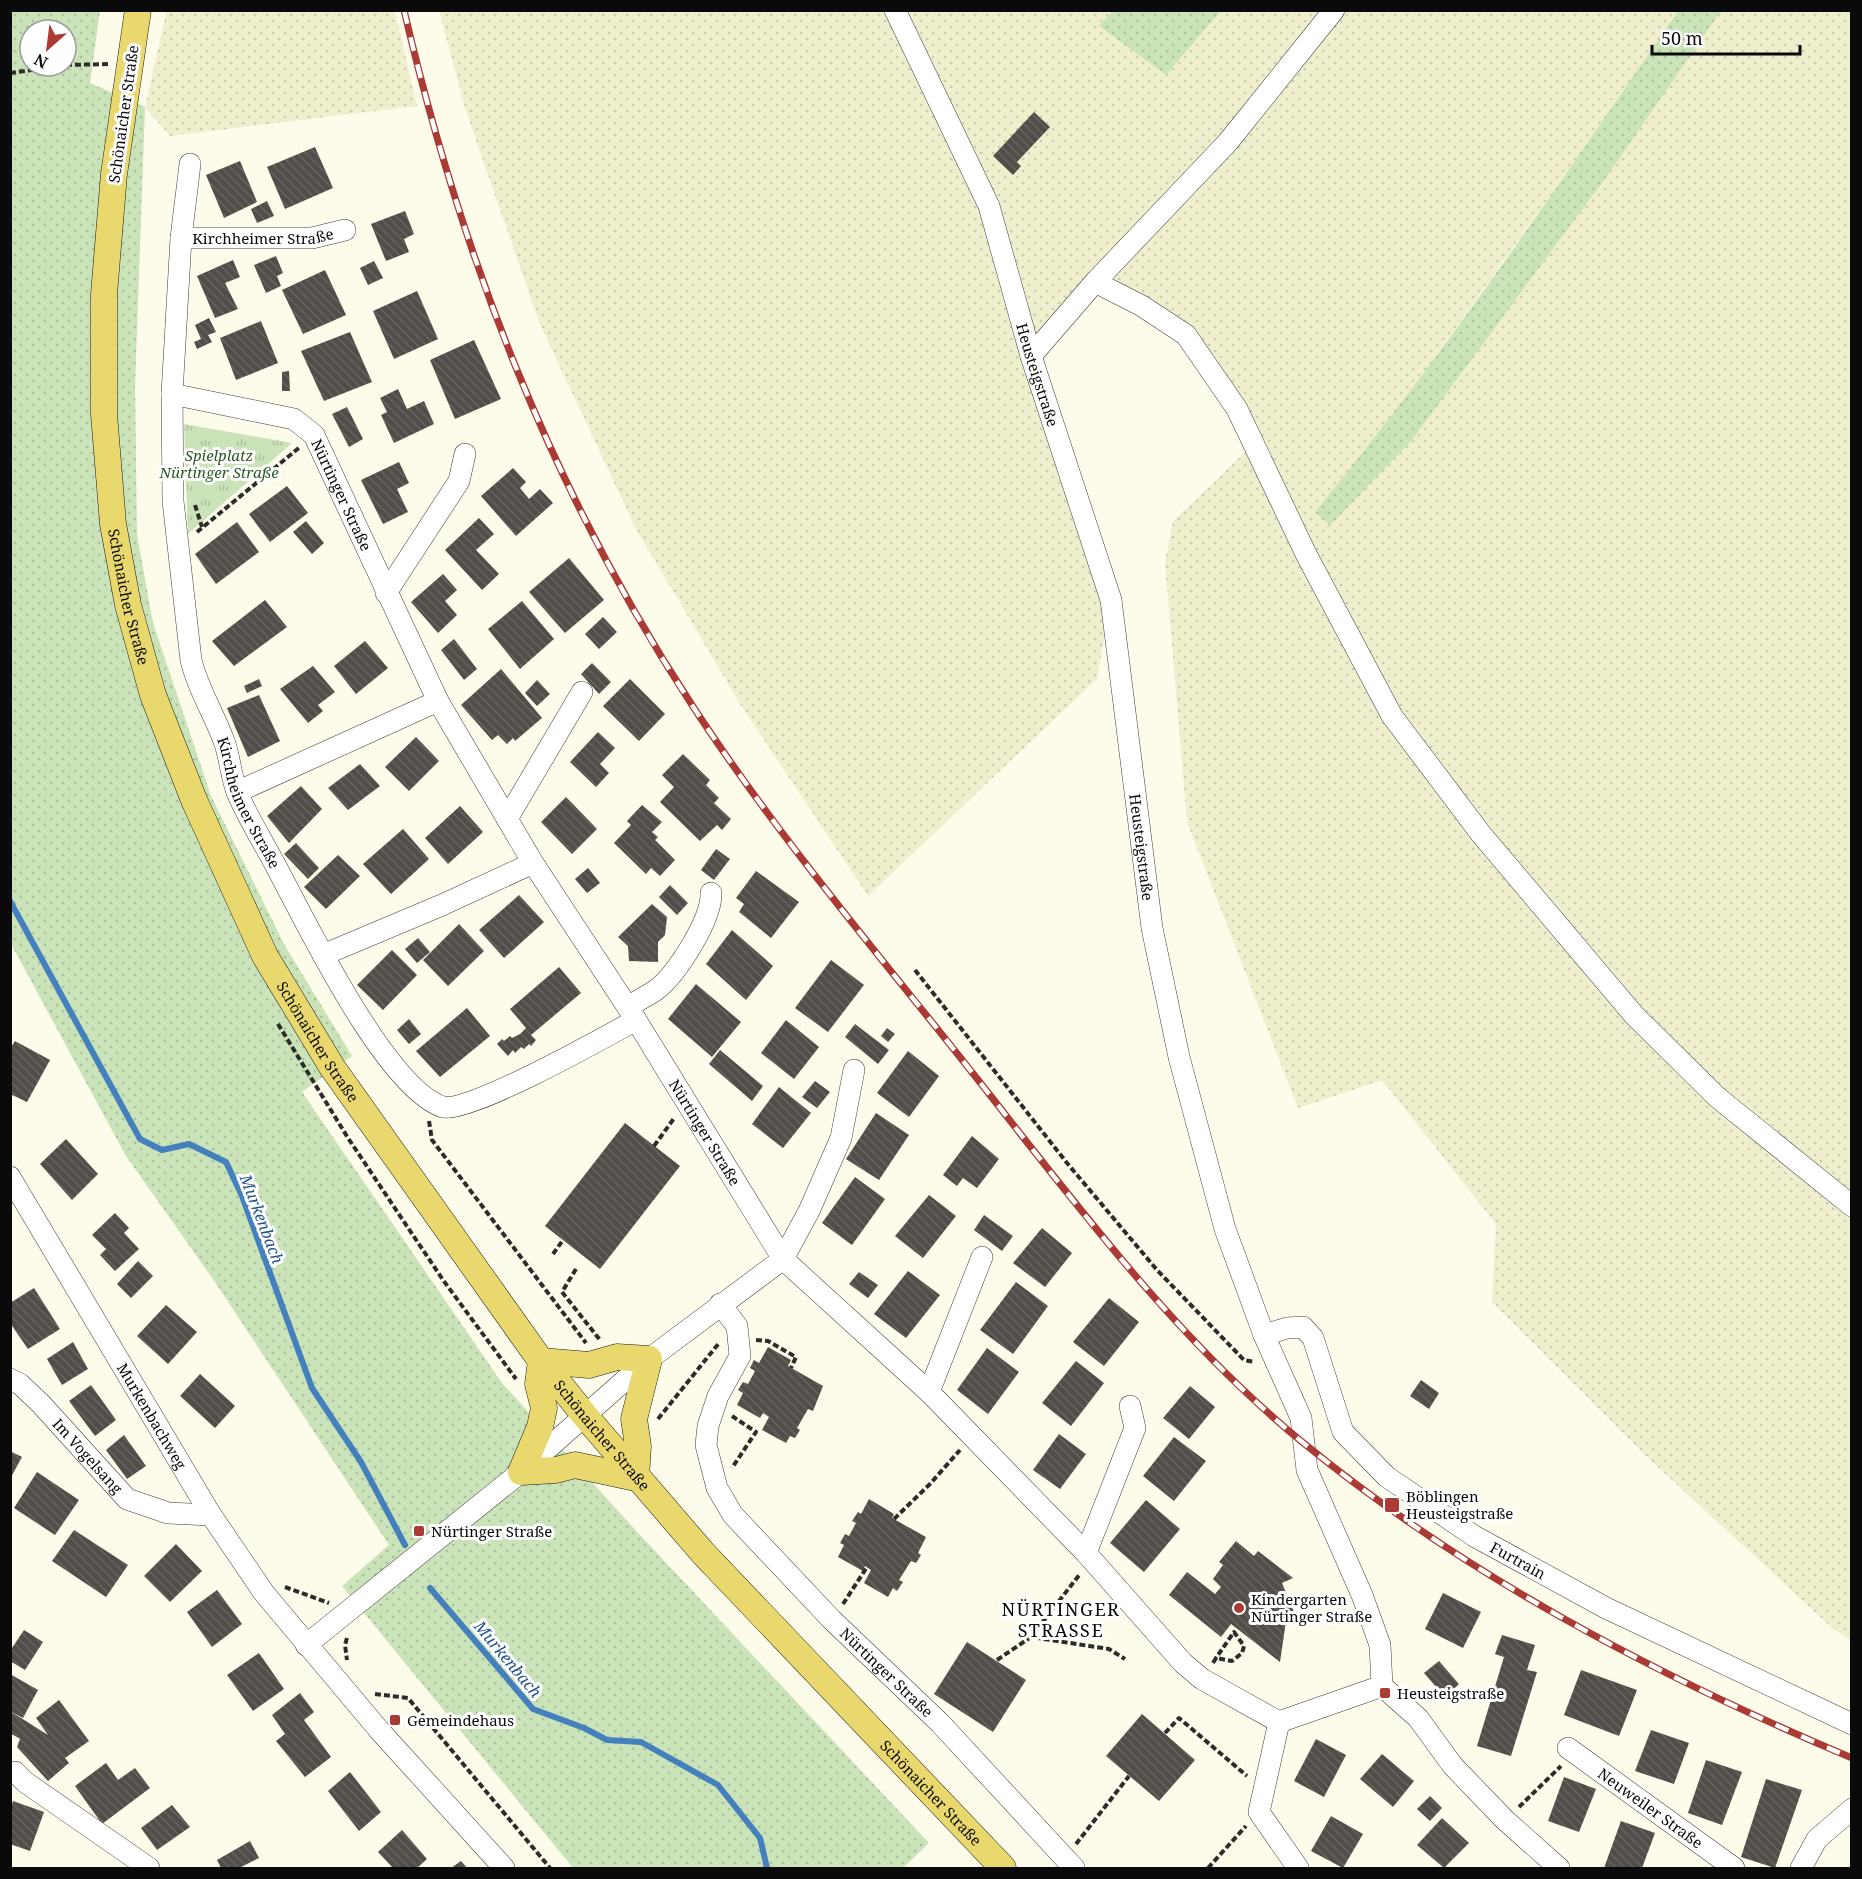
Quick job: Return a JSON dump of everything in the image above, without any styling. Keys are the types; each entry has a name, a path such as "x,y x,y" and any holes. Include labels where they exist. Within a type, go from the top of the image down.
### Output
{"main road":[{"name":"Schönaicher Straße","path":"138,10 114,174 104,294 104,414 113,524 128,605 153,695 194,800 265,956 332,1067 541,1361 586,1417 636,1478 897,1760 1003,1869"},
{"path":"590,1358 650,1359 634,1419 638,1446 636,1478 575,1465 556,1470 521,1472 544,1408 538,1384 541,1361 590,1358"}],"street":[{"name":"Heusteigstraße","path":"895,10 989,206 1031,356 1111,600 1152,928 1179,1057 1225,1230 1264,1335 1301,1418 1303,1453 1313,1489 1362,1595 1380,1645 1383,1686"},
{"path":"1031,356 1095,282 1228,142 1334,10"},
{"name":"Kirchheimer Straße","path":"190,164 181,238 172,394 173,501 195,680 225,743 237,792 322,955 387,1058 425,1096 444,1107 457,1107 484,1097 632,1014"},
{"name":"Kirchheimer Straße","path":"181,238 312,238 345,230"},
{"path":"1095,282 1142,306 1186,334 1238,409 1306,554 1392,716 1481,834 1634,1015 1717,1097 1851,1206"},
{"name":"Nürtinger Straße","path":"172,394 294,419 314,435 438,701 533,863 632,1014 783,1259 929,1392 1089,1556 1183,1663 1202,1678 1279,1722"},
{"path":"386,593 459,481 465,454"},
{"path":"507,819 582,692"},
{"path":"237,792 438,701"},
{"path":"322,955 442,905 533,863"},
{"path":"632,1014 679,964 703,923 711,902 711,893"},
{"path":"306,1645 521,1472 650,1359 720,1304 783,1259 809,1210 841,1138 854,1070"},
{"name":"Murkenbachweg","path":"11,1180 211,1515 264,1593 379,1730 504,1869"},
{"path":"929,1392 982,1257"},
{"path":"720,1304 738,1334"},
{"name":"Furtrain","path":"1264,1335 1287,1328 1303,1327 1313,1338 1342,1432 1387,1477 1474,1536 1606,1608 1851,1724"},
{"name":"Nürtinger Straße","path":"738,1334 740,1356 715,1405 708,1426 706,1445 717,1488 733,1515 832,1620 940,1723 1069,1863"},
{"name":"Im Vogelsang","path":"10,1379 20,1384 41,1404 128,1499 168,1513 211,1515"},
{"path":"1089,1556 1135,1428 1130,1406"},
{"path":"1298,1869 1259,1812 1279,1722 1383,1686 1418,1718 1453,1766 1505,1821 1559,1869"},
{"name":"Neuweiler Straße","path":"1568,1748 1734,1869"},
{"path":"12,1771 149,1869"},
{"path":"1801,1869 1817,1839 1851,1809"}],"path":[{"path":"78,65 114,64"},
{"path":"179,546 314,435"},
{"path":"915,970 1067,1163 1157,1270 1244,1359 1279,1369"},
{"path":"425,1096 432,1140 590,1358 605,1347 562,1292 576,1269"},
{"path":"654,1146 686,1102"},
{"path":"553,1254 563,1240"},
{"path":"651,1426 717,1345 738,1334 768,1341 796,1357 791,1368"},
{"path":"715,1405 756,1432 717,1488"},
{"path":"894,1520 930,1484 972,1436"},
{"path":"997,1660 1031,1637 1089,1556"},
{"path":"832,1620 867,1567"},
{"path":"277,1584 329,1604 342,1616 351,1626 345,1645 348,1660 354,1669"},
{"path":"1202,1678 1234,1632 1242,1641 1242,1653 1232,1661 1221,1661 1216,1658"},
{"path":"1031,1637 1109,1649 1125,1659"},
{"path":"368,1686 375,1694 408,1698 550,1869"},
{"path":"1165,1734 1179,1718 1263,1790"},
{"path":"1505,1821 1560,1768 1568,1748"},
{"path":"1069,1863 1129,1776"},
{"path":"1208,1869 1259,1812"}],"green space":[{"path":"167,10 395,11 417,106 170,136 145,107"},
{"path":"1679,10 1721,11 1610,172 1412,440 1330,525 1315,512 1457,328"},
{"path":"10,11 100,11 90,83 145,107 135,385 137,535 153,623 211,796 284,944 352,1056 302,1092 502,1383 639,1534 929,1843 903,1868 573,1868 342,1586 389,1545 215,1282 126,1156 11,944"},
{"path":"439,11 1112,11 1099,26 1166,75 1221,11 1679,11 1383,430 1315,512 1412,440 1610,172 1721,11 1851,11 1851,1640 1831,1627 1646,1456 1492,1302 1496,1224 1382,1080 1298,1108 1187,822 1165,562 1173,521 1254,444 1186,335 1095,282 1031,355 1111,600 1097,679 868,896 742,707 636,529 539,322 466,111"},
{"path":"1112,11 1221,11 1166,75 1099,26"},
{"name":"Spielplatz Nürtinger Straße","path":"184,424 292,443 188,534"}],"building":[{"path":"1034,112 1050,127 1017,162 1021,166 1013,175 993,156"},
{"path":"315,147 333,188 285,209 267,167"},
{"path":"240,161 257,202 224,218 206,175"},
{"path":"267,201 274,216 257,223 251,209"},
{"path":"405,211 414,234 404,239 409,252 386,261 371,224"},
{"path":"276,256 283,273 277,276 281,286 266,293 254,265"},
{"path":"233,260 240,277 225,283 238,309 215,318 197,276"},
{"path":"374,261 383,278 368,285 360,268"},
{"path":"325,270 346,315 303,334 282,290"},
{"path":"417,291 438,339 394,359 373,311"},
{"path":"209,318 216,332 208,335 212,342 197,349 194,342 201,339 195,325"},
{"path":"261,321 278,363 236,380 220,338"},
{"path":"350,332 372,382 324,401 301,351"},
{"path":"474,340 501,399 455,419 430,360"},
{"path":"289,371 290,391 282,391 282,372"},
{"path":"398,389 407,409 424,401 434,424 394,443 381,415 387,412 380,398"},
{"path":"347,407 363,439 349,447 332,414"},
{"path":"399,462 409,483 397,489 408,512 383,524 361,480"},
{"path":"513,468 526,482 520,488 529,499 540,489 553,503 516,536 481,496"},
{"path":"287,486 308,513 270,542 249,514"},
{"path":"479,518 494,534 476,550 499,574 482,590 445,550"},
{"path":"306,521 324,543 312,554 293,532"},
{"path":"237,522 259,552 216,584 195,554"},
{"path":"569,558 604,600 565,633 529,592"},
{"path":"443,574 457,590 445,601 457,615 438,633 411,602"},
{"path":"265,600 287,627 234,666 212,641"},
{"path":"522,601 554,639 520,669 488,629"},
{"path":"603,617 617,632 599,649 585,634"},
{"path":"454,639 477,669 464,680 441,650"},
{"path":"365,641 388,668 356,694 334,666"},
{"path":"592,663 611,682 599,694 581,674"},
{"path":"313,666 335,692 318,705 323,711 308,723 280,689"},
{"path":"501,669 542,718 515,741 513,738 507,744 498,735 492,740 461,705"},
{"path":"259,679 262,686 247,693 244,686"},
{"path":"630,679 665,714 639,741 603,706"},
{"path":"537,680 550,694 537,706 525,693"},
{"path":"259,695 280,741 248,757 227,708"},
{"path":"598,732 615,748 600,764 609,773 596,787 570,762"},
{"path":"416,737 439,761 409,791 385,767"},
{"path":"683,754 710,780 706,785 719,798 714,803 731,819 722,830 717,825 700,841 660,802 674,787 662,775"},
{"path":"360,764 380,786 348,810 328,788"},
{"path":"301,786 322,809 289,843 267,816"},
{"path":"566,797 597,829 572,854 541,822"},
{"path":"642,805 662,822 652,832 658,837 655,840 675,860 660,876 651,868 646,874 614,843 631,825 627,821"},
{"path":"460,806 483,832 448,864 425,838"},
{"path":"403,829 429,859 391,894 363,864"},
{"path":"296,843 319,868 308,879 284,854"},
{"path":"716,849 730,859 714,880 701,870"},
{"path":"338,855 360,876 326,909 304,887"},
{"path":"588,868 600,883 587,893 575,879"},
{"path":"756,871 799,902 771,938 739,912 744,904 736,898"},
{"path":"670,885 688,903 677,915 659,897"},
{"path":"519,895 544,922 504,958 479,930"},
{"path":"652,904 667,917 665,935 658,942 658,962 629,961 628,946 618,937"},
{"path":"459,924 484,951 448,986 423,960"},
{"path":"732,930 773,966 746,1000 706,964"},
{"path":"418,938 430,952 417,963 405,949"},
{"path":"392,950 417,975 383,1010 357,985"},
{"path":"831,960 864,985 828,1032 795,1008"},
{"path":"559,967 581,993 531,1035 536,1040 531,1046 529,1044 524,1049 521,1047 515,1053 513,1050 508,1056 497,1044 502,1039 504,1041 510,1036 512,1038 520,1034 526,1028 510,1009"},
{"path":"696,984 741,1022 712,1057 668,1019"},
{"path":"467,1008 490,1036 440,1077 416,1051"},
{"path":"409,1019 421,1034 409,1044 397,1030"},
{"path":"786,1020 819,1047 794,1079 761,1053"},
{"path":"855,1024 889,1050 878,1064 845,1037"},
{"path":"887,1028 895,1034 888,1042 881,1036"},
{"path":"15,1041 50,1060 27,1102 10,1094 10,1049"},
{"path":"720,1050 763,1086 752,1101 709,1064"},
{"path":"908,1051 939,1076 909,1117 877,1093"},
{"path":"815,1081 830,1092 817,1108 802,1097"},
{"path":"779,1087 811,1113 783,1148 752,1124"},
{"path":"876,1113 909,1135 879,1180 846,1159"},
{"path":"625,1123 680,1166 600,1269 545,1226"},
{"path":"972,1136 999,1159 977,1188 963,1178 957,1186 943,1175"},
{"path":"66,1139 98,1174 72,1200 40,1164"},
{"path":"855,1177 885,1199 852,1245 822,1223"},
{"path":"929,1195 956,1216 923,1258 895,1236"},
{"path":"115,1213 129,1228 124,1233 139,1249 115,1271 100,1255 106,1249 92,1235"},
{"path":"984,1215 1013,1236 1002,1251 974,1230"},
{"path":"1042,1228 1072,1253 1045,1287 1013,1263"},
{"path":"138,1261 153,1276 131,1298 117,1284"},
{"path":"908,1271 940,1295 906,1338 874,1314"},
{"path":"859,1272 878,1285 868,1298 849,1284"},
{"path":"1016,1282 1048,1306 1013,1354 980,1330"},
{"path":"34,1288 60,1329 28,1349 10,1323 10,1303"},
{"path":"1109,1298 1139,1322 1104,1366 1073,1342"},
{"path":"166,1305 197,1332 168,1364 137,1336"},
{"path":"73,1342 88,1369 62,1385 47,1359"},
{"path":"768,1347 791,1360 788,1366 823,1386 813,1411 808,1409 797,1428 800,1430 795,1438 790,1436 786,1443 762,1430 769,1417 763,1413 760,1418 737,1405 743,1393 738,1390 743,1382 748,1384 755,1371 750,1368 754,1360 759,1363"},
{"path":"987,1348 1019,1372 988,1414 957,1390"},
{"path":"1076,1361 1104,1383 1071,1426 1042,1403"},
{"path":"200,1374 235,1406 215,1428 180,1396"},
{"path":"1421,1380 1439,1393 1429,1409 1410,1396"},
{"path":"91,1385 116,1420 95,1436 69,1401"},
{"path":"1190,1386 1215,1407 1189,1439 1163,1418"},
{"path":"1059,1434 1086,1454 1060,1489 1033,1470"},
{"path":"124,1435 146,1466 127,1479 106,1450"},
{"path":"1174,1437 1206,1461 1174,1501 1143,1476"},
{"path":"10,1451 22,1457 10,1479"},
{"path":"37,1472 79,1500 55,1535 14,1508"},
{"path":"869,1499 894,1514 892,1518 926,1537 916,1563 911,1561 899,1580 903,1582 897,1591 893,1588 888,1597 864,1583 871,1570 865,1566 863,1571 838,1557 844,1545 840,1543 845,1534 849,1536 856,1523 852,1521 858,1512 861,1514"},
{"path":"1146,1500 1180,1529 1144,1572 1110,1543"},
{"path":"74,1530 128,1565 106,1597 52,1561"},
{"name":"Kindergarten Nürtinger Straße","path":"1236,1541 1254,1556 1258,1551 1293,1578 1282,1583 1298,1622 1286,1621 1280,1662 1231,1624 1221,1637 1169,1595 1187,1572 1215,1594 1221,1587 1213,1579 1223,1565 1219,1562"},
{"path":"176,1544 202,1571 170,1602 144,1576"},
{"path":"217,1590 242,1624 212,1647 187,1612"},
{"path":"1443,1593 1481,1612 1463,1648 1425,1629"},
{"path":"24,1630 43,1642 25,1670 10,1661 10,1651"},
{"path":"1502,1635 1535,1645 1527,1670 1537,1672 1511,1756 1477,1746 1504,1657 1495,1654"},
{"path":"967,1642 1026,1680 993,1732 934,1694"},
{"path":"259,1653 284,1689 253,1711 227,1675"},
{"path":"1439,1661 1459,1684 1445,1697 1424,1673"},
{"path":"1581,1670 1637,1690 1619,1736 1564,1715"},
{"path":"10,1674 38,1690 23,1718 10,1711"},
{"path":"300,1693 314,1712 304,1720 331,1757 305,1777 276,1741 285,1734 272,1715"},
{"path":"59,1700 89,1741 65,1758 69,1763 48,1781 17,1747 20,1739 10,1733 10,1711 48,1735 36,1718"},
{"path":"1142,1714 1195,1760 1159,1801 1106,1756"},
{"path":"1651,1730 1689,1743 1674,1784 1635,1771"},
{"path":"1316,1739 1346,1755 1324,1797 1294,1781"},
{"path":"1382,1754 1414,1781 1393,1807 1360,1779"},
{"path":"1706,1760 1742,1772 1722,1825 1688,1813"},
{"path":"106,1763 118,1780 135,1768 150,1788 102,1824 75,1786"},
{"path":"350,1772 381,1812 359,1831 328,1791"},
{"path":"1564,1777 1596,1789 1579,1832 1548,1821"},
{"path":"1766,1779 1802,1790 1775,1868 1741,1857"},
{"path":"1430,1796 1442,1808 1430,1821 1417,1809"},
{"path":"13,1801 44,1812 30,1851 10,1844 10,1809"},
{"path":"172,1805 190,1827 157,1850 141,1828"},
{"path":"1331,1816 1363,1834 1343,1868 1311,1851"},
{"path":"1442,1818 1469,1843 1444,1868 1417,1845"},
{"path":"1621,1821 1655,1833 1642,1868 1604,1868"},
{"path":"402,1830 427,1859 417,1868 393,1868 378,1852"},
{"path":"250,1841 259,1858 239,1868 221,1868 217,1860"},
{"path":"461,1861 467,1868 451,1868"}],"waterway":[{"name":"Murkenbach","path":"10,901 140,1139 162,1150 189,1144 226,1162 242,1196 312,1388 361,1462 405,1545"},
{"name":"Murkenbach","path":"430,1588 533,1709 584,1728 607,1740 641,1742 718,1785 760,1838 767,1868"}],"railway":[{"path":"404,10 427,103 454,194 517,371 596,541 642,624 724,753 792,846 1126,1265 1167,1312 1254,1400 1363,1490 1428,1536 1564,1619 1635,1657 1707,1693 1852,1758"}],"place":[{"name":"Böblingen Heusteigstraße","path":"1392,1505"},
{"name":"Nürtinger Straße","path":"419,1531"},
{"name":"Kindergarten Nürtinger Straße","path":"1239,1608"},
{"name":"Heusteigstraße","path":"1385,1693"},
{"name":"Gemeindehaus","path":"395,1720"}],"district":[{"name":"NÜRTINGER STRASSE","path":"1061,1619"}]}
